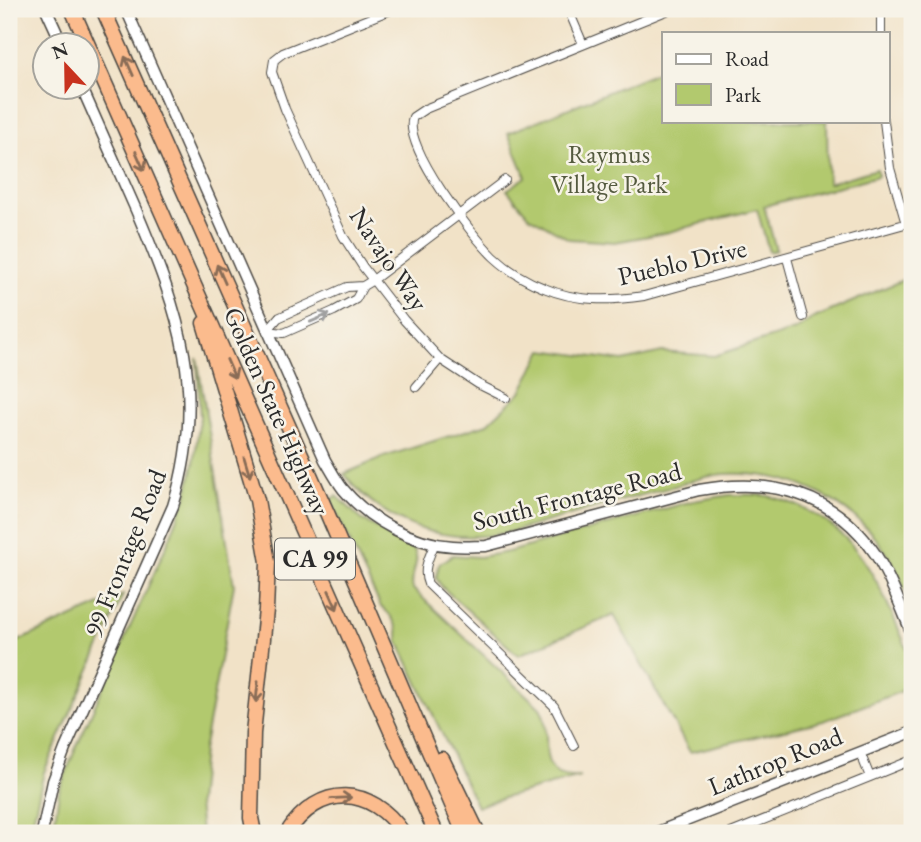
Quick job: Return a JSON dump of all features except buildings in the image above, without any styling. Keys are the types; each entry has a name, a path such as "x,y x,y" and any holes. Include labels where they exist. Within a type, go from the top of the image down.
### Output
{"highway":[{"name":"Golden State Highway","path":"72,9 436,833"},
{"name":"Golden State Highway","path":"103,9 328,515 464,833"},
{"path":"194,284 211,352 257,500 268,562 267,610 253,733 251,818 254,833"},
{"path":"328,515 478,833"},
{"path":"287,833 303,812 314,804 343,796 374,804 390,816 403,833"}],"street":[{"path":"46,9 57,32"},
{"name":"South Frontage Road","path":"126,9 325,460 342,488 369,513 409,536 453,546 486,546 699,490 724,485 772,486 820,502 858,531 887,575 912,634"},
{"name":"Navajo Way","path":"393,9 283,53 272,64 272,72 285,109 343,236 373,280 404,320 440,359 478,384 506,398"},
{"path":"568,9 583,44 671,9"},
{"path":"881,9 881,32"},
{"name":"Pueblo Drive","path":"583,44 425,109 412,117 410,129 430,173 487,250 520,276 544,289 582,299 608,301 644,296 909,223"},
{"name":"99 Frontage Road","path":"42,833 53,781 65,749 173,506 183,473 190,415 187,361 173,303 153,250 88,102"},
{"path":"884,122 890,168 909,223"},
{"path":"267,331 278,318 347,287 363,286 373,280 505,180"},
{"path":"787,258 803,317"},
{"path":"267,331 284,333 334,311 356,299 363,286"},
{"path":"416,387 440,359"},
{"path":"435,543 425,569 424,576 428,584 554,706 574,746"},
{"name":"Lathrop Road","path":"655,833 912,732"},
{"path":"860,752 870,777"},
{"path":"731,833 912,760"}],"green space":[{"name":"Raymus Village Park","path":"662,70 662,122 827,122 828,183 877,169 878,176 764,206 776,250 769,252 757,209 665,233 615,242 569,239 529,216 507,190 526,177 508,133"},
{"path":"912,276 912,608 893,564 862,524 822,495 775,478 750,474 711,476 515,531 463,536 424,530 406,523 373,503 344,474 384,457 487,424 521,392 543,350 623,361 662,352 714,356 795,330 812,319"},
{"path":"197,358 234,585 203,751 198,803 201,833 53,833 59,791 75,750 186,497 200,417"},
{"path":"730,495 768,496 798,506 823,519 844,536 874,578 910,656 912,669 900,692 823,721 690,752 614,615 518,655 442,587 436,578 439,564 453,555 479,557 508,552 693,501"},
{"path":"337,496 362,520 410,545 416,556 413,589 540,708 546,731 549,764 554,771 564,776 580,777 477,807 398,641 394,622 381,607 330,500"},
{"path":"123,595 44,772 30,833 9,833 9,645"}]}
